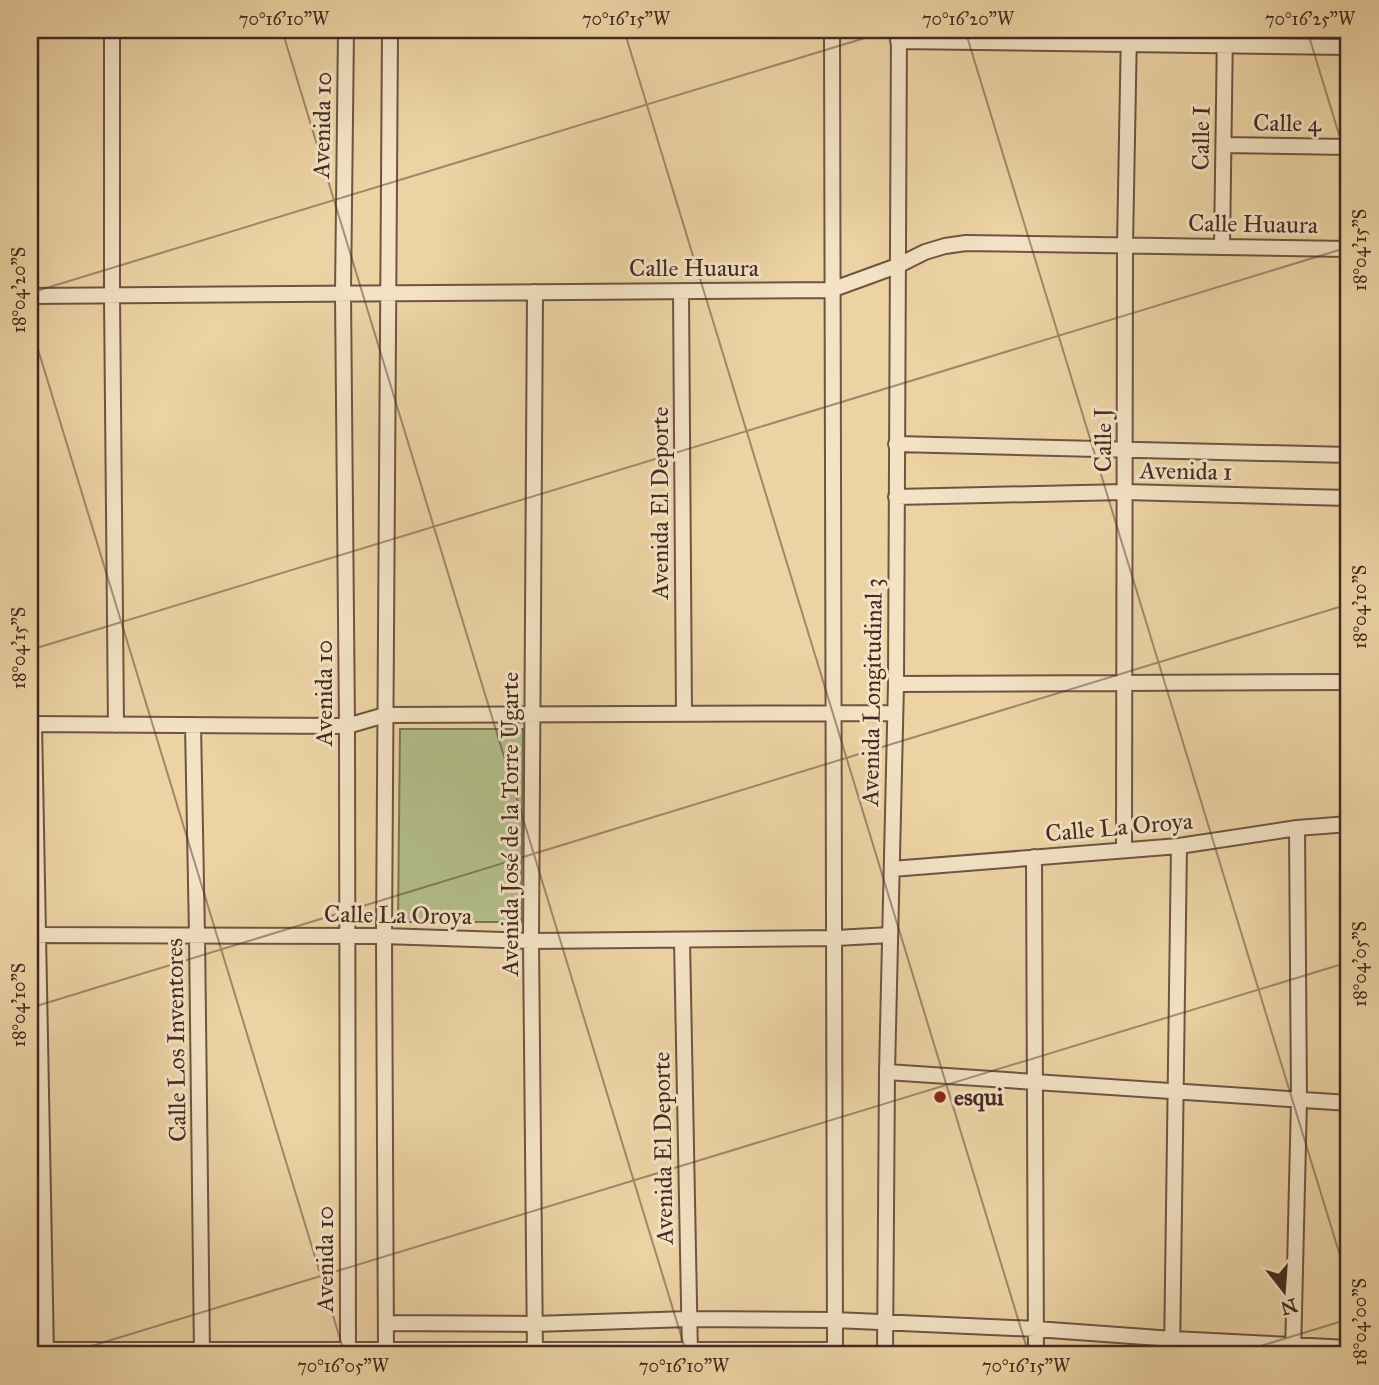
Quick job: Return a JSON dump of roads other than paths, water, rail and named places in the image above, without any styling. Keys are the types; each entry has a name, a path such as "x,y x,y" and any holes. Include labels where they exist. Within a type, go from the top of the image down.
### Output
{"street":[{"path":"112,30 116,724"},
{"name":"Avenida 10","path":"346,30 344,294 348,1353"},
{"path":"386,1353 384,936 390,30"},
{"path":"30,1350 202,1353 835,1353 832,30"},
{"name":"Calle I","path":"1222,247 1225,30"},
{"path":"898,35 1128,37 1225,46 1349,47"},
{"name":"Avenida Longitudinal 3","path":"885,1355 887,1072 895,713 898,35"},
{"name":"Calle J","path":"1124,850 1128,37"},
{"name":"Calle 4","path":"1224,145 1349,147"},
{"name":"Calle Huaura","path":"30,296 831,290 897,266 925,252 966,243 1349,248"},
{"name":"Avenida El Deporte","path":"681,291 684,714"},
{"name":"Avenida José de la Torre Ugarte","path":"535,292 531,941 535,1353"},
{"name":"Avenida 1","path":"896,444 1349,455"},
{"name":"Avenida 1","path":"896,497 1125,492 1349,498"},
{"path":"895,684 1349,682"},
{"path":"46,1352 34,935 32,724 347,726 385,715 895,713"},
{"name":"Calle Los Inventores","path":"193,725 202,1353"},
{"name":"Calle La Oroya","path":"892,869 1179,846 1297,828 1349,824"},
{"path":"1294,1351 1299,1100 1297,828"},
{"path":"1172,1355 1179,846"},
{"path":"1034,858 1036,1355"},
{"name":"Calle La Oroya","path":"34,935 384,936 531,941 890,935"},
{"name":"Avenida El Deporte","path":"682,940 690,1353"},
{"path":"887,1072 1349,1103"},
{"path":"386,1323 835,1320 1037,1329 1294,1351 1349,1348"}],"place":[{"name":"esqui","path":"940,1097"}]}
